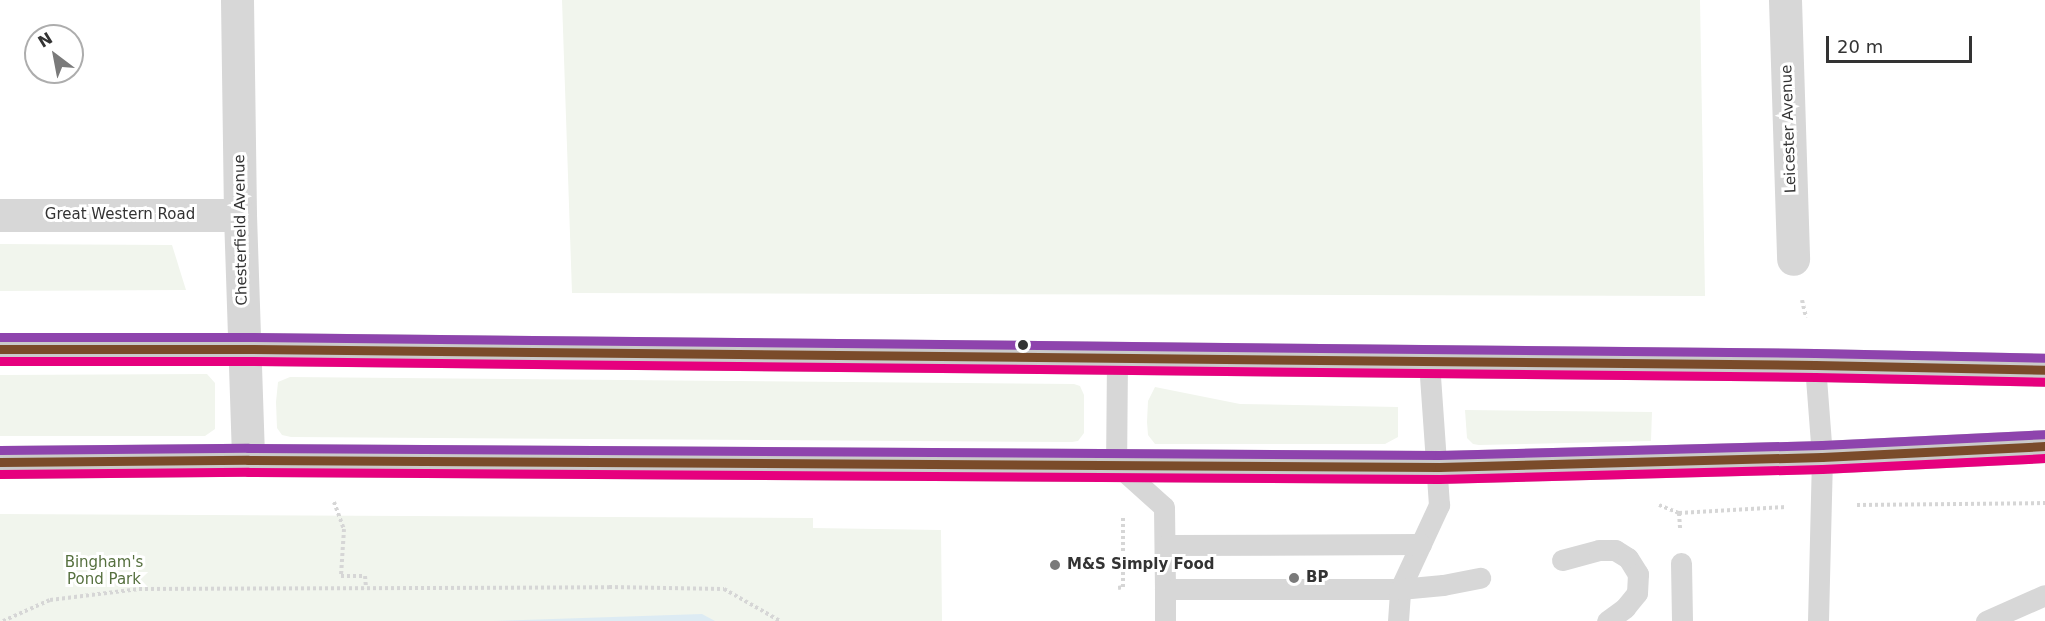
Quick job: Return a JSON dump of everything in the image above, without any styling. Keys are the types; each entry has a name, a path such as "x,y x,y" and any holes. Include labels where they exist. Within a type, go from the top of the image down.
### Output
{"main road":[{"path":"0,349 244,349 1429,361 2045,370"},
{"path":"0,462 248,460 1439,467 1822,457 2045,446"}],"street":[{"name":"Chesterfield Avenue","path":"237,0 240,215 248,460"},
{"name":"Leicester Avenue","path":"1785,0 1793,259"},
{"name":"Great Western Road","path":"0,215 240,215"}],"lane":[{"path":"1117,358 1116,464 1164,507 1165,621"},
{"path":"1398,621 1400,589 1439,505 1439,467 1429,361"},
{"path":"1815,365 1822,457 1818,621"},
{"path":"1166,546 1421,544"},
{"path":"1562,560 1599,550 1615,550 1628,558 1638,574 1637,593 1625,608 1607,621"},
{"path":"1681,562 1682,621"},
{"path":"1165,589 1400,589 1443,585 1480,578"},
{"path":"1986,621 2045,595"}],"path":[{"path":"1679,513 1820,505 2045,503"},
{"path":"344,529 341,576 365,576 366,588"},
{"path":"3,621 50,600 139,589 366,588 724,589 780,621"}],"green space":[{"path":"562,0 1700,0 1705,296 572,293"},
{"path":"0,244 172,245 186,290 0,291"},
{"path":"207,374 215,383 215,429 205,436 0,436 0,375"},
{"path":"290,377 1074,384 1080,386 1084,395 1084,433 1078,441 1072,442 291,437 282,435 277,428 276,402 278,382"},
{"path":"1155,387 1240,404 1398,407 1398,437 1385,444 1155,444 1148,435 1147,422 1148,401"},
{"path":"1465,410 1652,412 1651,441 1473,444 1467,438"},
{"name":"Bingham's Pond Park","path":"0,514 813,518 813,528 941,530 942,621 0,621"}],"shaded area":[{"path":"702,614 715,621 493,621"}],"transit line":[{"path":"0,337 244,337 1815,353 2045,358"},
{"path":"0,349 244,349 1815,365 2045,370"},
{"path":"0,361 244,361 1815,377 2045,382"},
{"path":"0,450 248,448 1439,455 1822,445 2044,434"},
{"path":"0,462 248,460 1439,467 1822,457 2045,446"},
{"path":"0,474 248,472 1439,479 1822,469 2045,458"}],"place":[{"name":"M&S Simply Food","path":"1055,565"},
{"name":"BP","path":"1294,578"}]}
